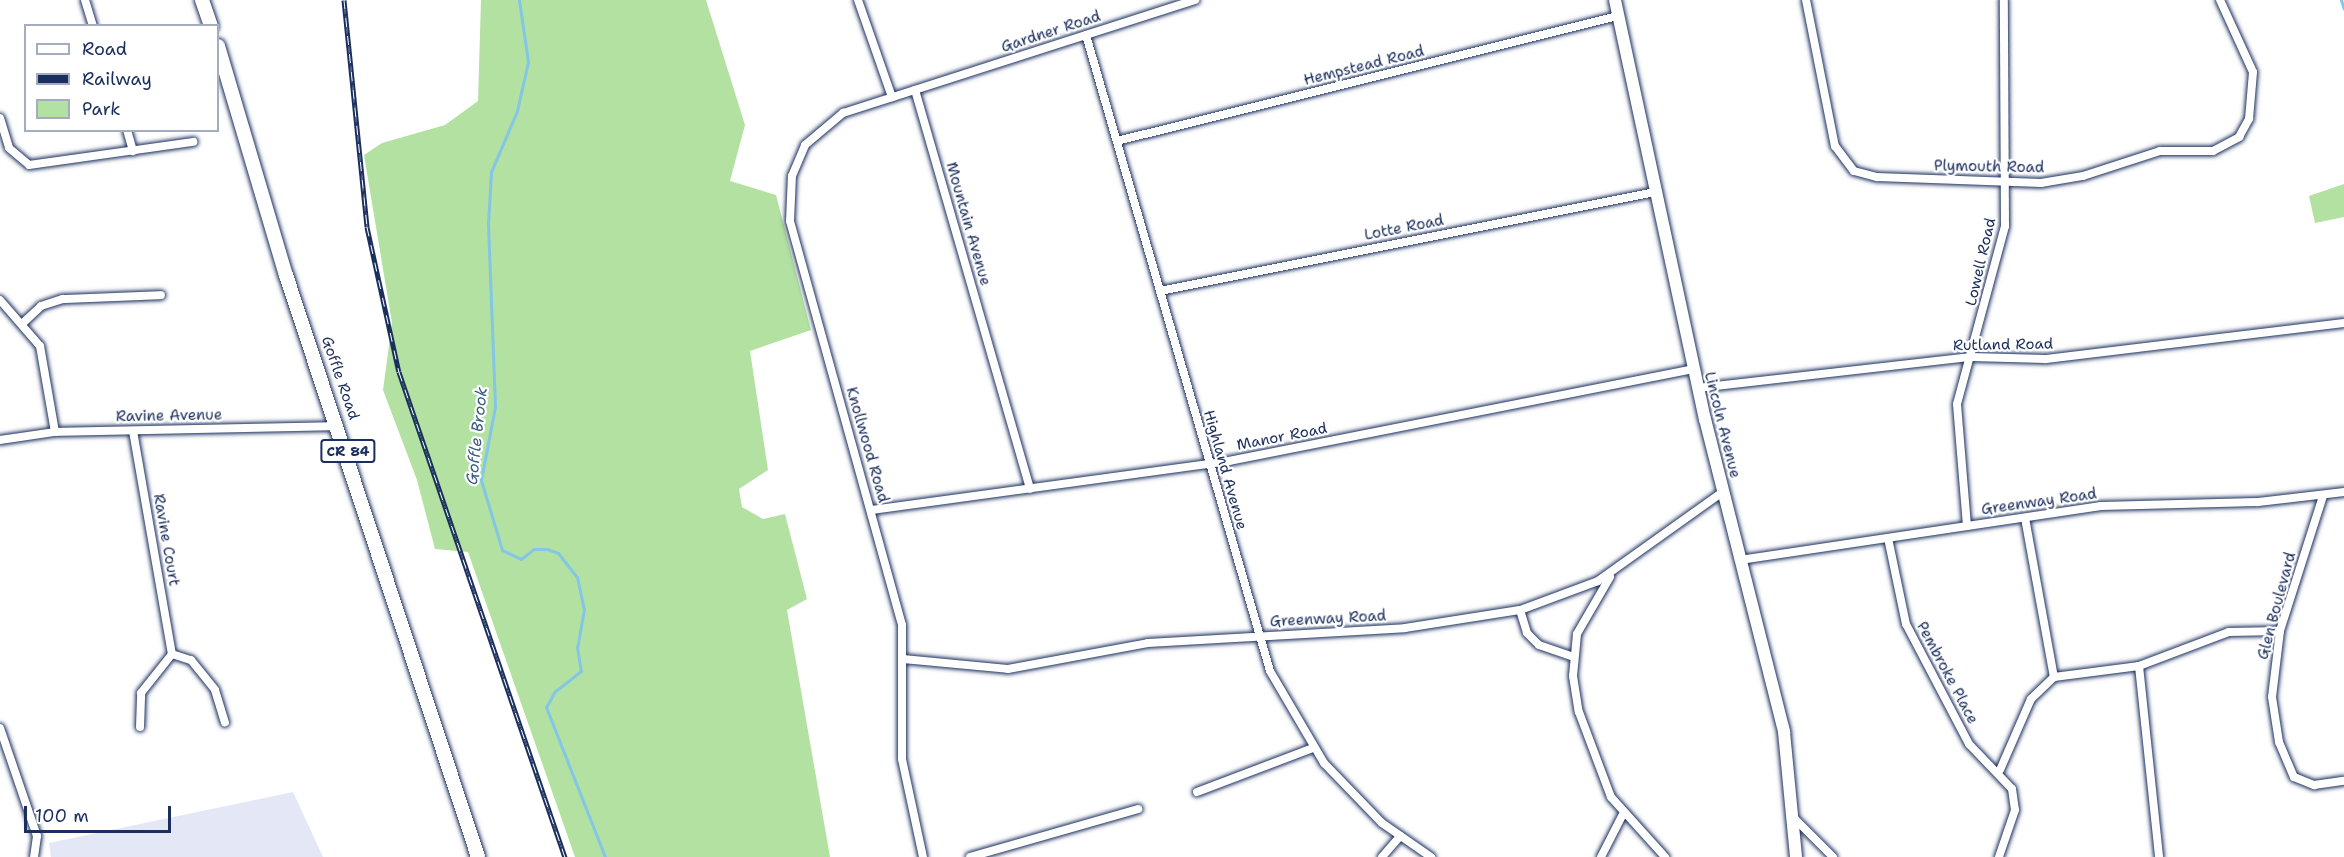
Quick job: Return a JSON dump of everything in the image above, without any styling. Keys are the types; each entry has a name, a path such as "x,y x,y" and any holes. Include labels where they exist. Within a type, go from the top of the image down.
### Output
{"main road":[{"path":"202,0 210,24"},
{"name":"Lincoln Avenue","path":"1615,0 1693,369 1784,732 1796,857"},
{"name":"Goffle Road","path":"219,49 286,274 339,426 478,857"}],"street":[{"path":"85,0 92,24"},
{"path":"858,0 892,97 915,90"},
{"name":"Gardner Road","path":"915,90 1195,0"},
{"name":"Plymouth Road","path":"1806,0 1835,146 1854,171 1877,177 2008,182 2064,180 2146,154 2204,151 2239,137 2253,93 2250,59 2220,0"},
{"name":"Lowell Road","path":"1967,526 1957,404 2005,226 2008,182 2004,0"},
{"name":"Hempstead Road","path":"1117,141 1618,16"},
{"name":"Highland Avenue","path":"1086,35 1259,637 1280,692 1313,748 1361,804 1400,836 1431,857"},
{"name":"Mountain Avenue","path":"915,90 1030,489"},
{"name":"Knollwood Road","path":"892,97 843,113 815,134 799,157 789,197 801,262 897,600 903,659 902,759 923,857"},
{"path":"0,118 14,156 29,165 42,165 193,142"},
{"path":"128,132 133,151"},
{"name":"Lotte Road","path":"1160,291 1655,192"},
{"path":"24,322 41,306 63,299 161,295"},
{"path":"0,300 24,322 45,359 55,432"},
{"name":"Rutland Road","path":"1698,388 1971,357 2046,359 2344,323"},
{"name":"Manor Road","path":"872,510 1209,464 1693,369"},
{"name":"Ravine Avenue","path":"0,440 55,432 339,426"},
{"name":"Ravine Court","path":"133,430 172,654"},
{"name":"Greenway Road","path":"903,659 1008,669 1148,643 1405,628 1520,610 1576,592 1620,566 1723,492"},
{"name":"Greenway Road","path":"1740,560 2101,506 2323,496 2344,492"},
{"name":"Glen Boulevard","path":"2323,496 2280,631 2272,697 2288,765 2294,777 2308,784 2344,781"},
{"path":"2025,518 2054,677"},
{"name":"Pembroke Place","path":"1888,538 1906,624 1969,744 2000,770"},
{"path":"1620,566 1586,612 1573,657 1585,734 1623,814 1665,857"},
{"path":"1520,610 1527,633 1539,645 1573,657"},
{"path":"1999,857 2015,810 2012,789 2000,770 2031,699 2054,677 2139,666 2229,632 2280,631"},
{"path":"140,727 141,693 172,654 191,660 215,690 225,722"},
{"path":"2139,666 2159,857"},
{"path":"0,728 37,836 34,857"},
{"path":"1197,792 1313,748"},
{"path":"970,857 1138,809"},
{"path":"1601,857 1623,814"},
{"path":"1792,816 1833,857"},
{"path":"1382,857 1400,836"}],"shaded area":[{"path":"293,792 323,857 51,857 49,843"}],"green space":[{"path":"481,0 706,0 745,125 730,181 776,195 811,330 750,351 768,470 739,489 742,507 763,519 785,514 807,599 787,610 830,857 575,857 468,552 435,549 417,480 383,390 392,323 364,155 382,143 445,125 478,101"},
{"path":"2344,184 2344,217 2315,223 2309,196"}],"waterway":[{"name":"Goffle Brook","path":"519,0 528,62 517,111 491,172 488,224 495,407 481,480 502,550 521,559 534,549 547,549 558,553 577,577 584,609 577,647 581,671 555,691 546,707 605,857"},
{"path":"2341,0 2344,9"}],"railway":[{"path":"344,0 367,227 399,372 565,857"}]}
